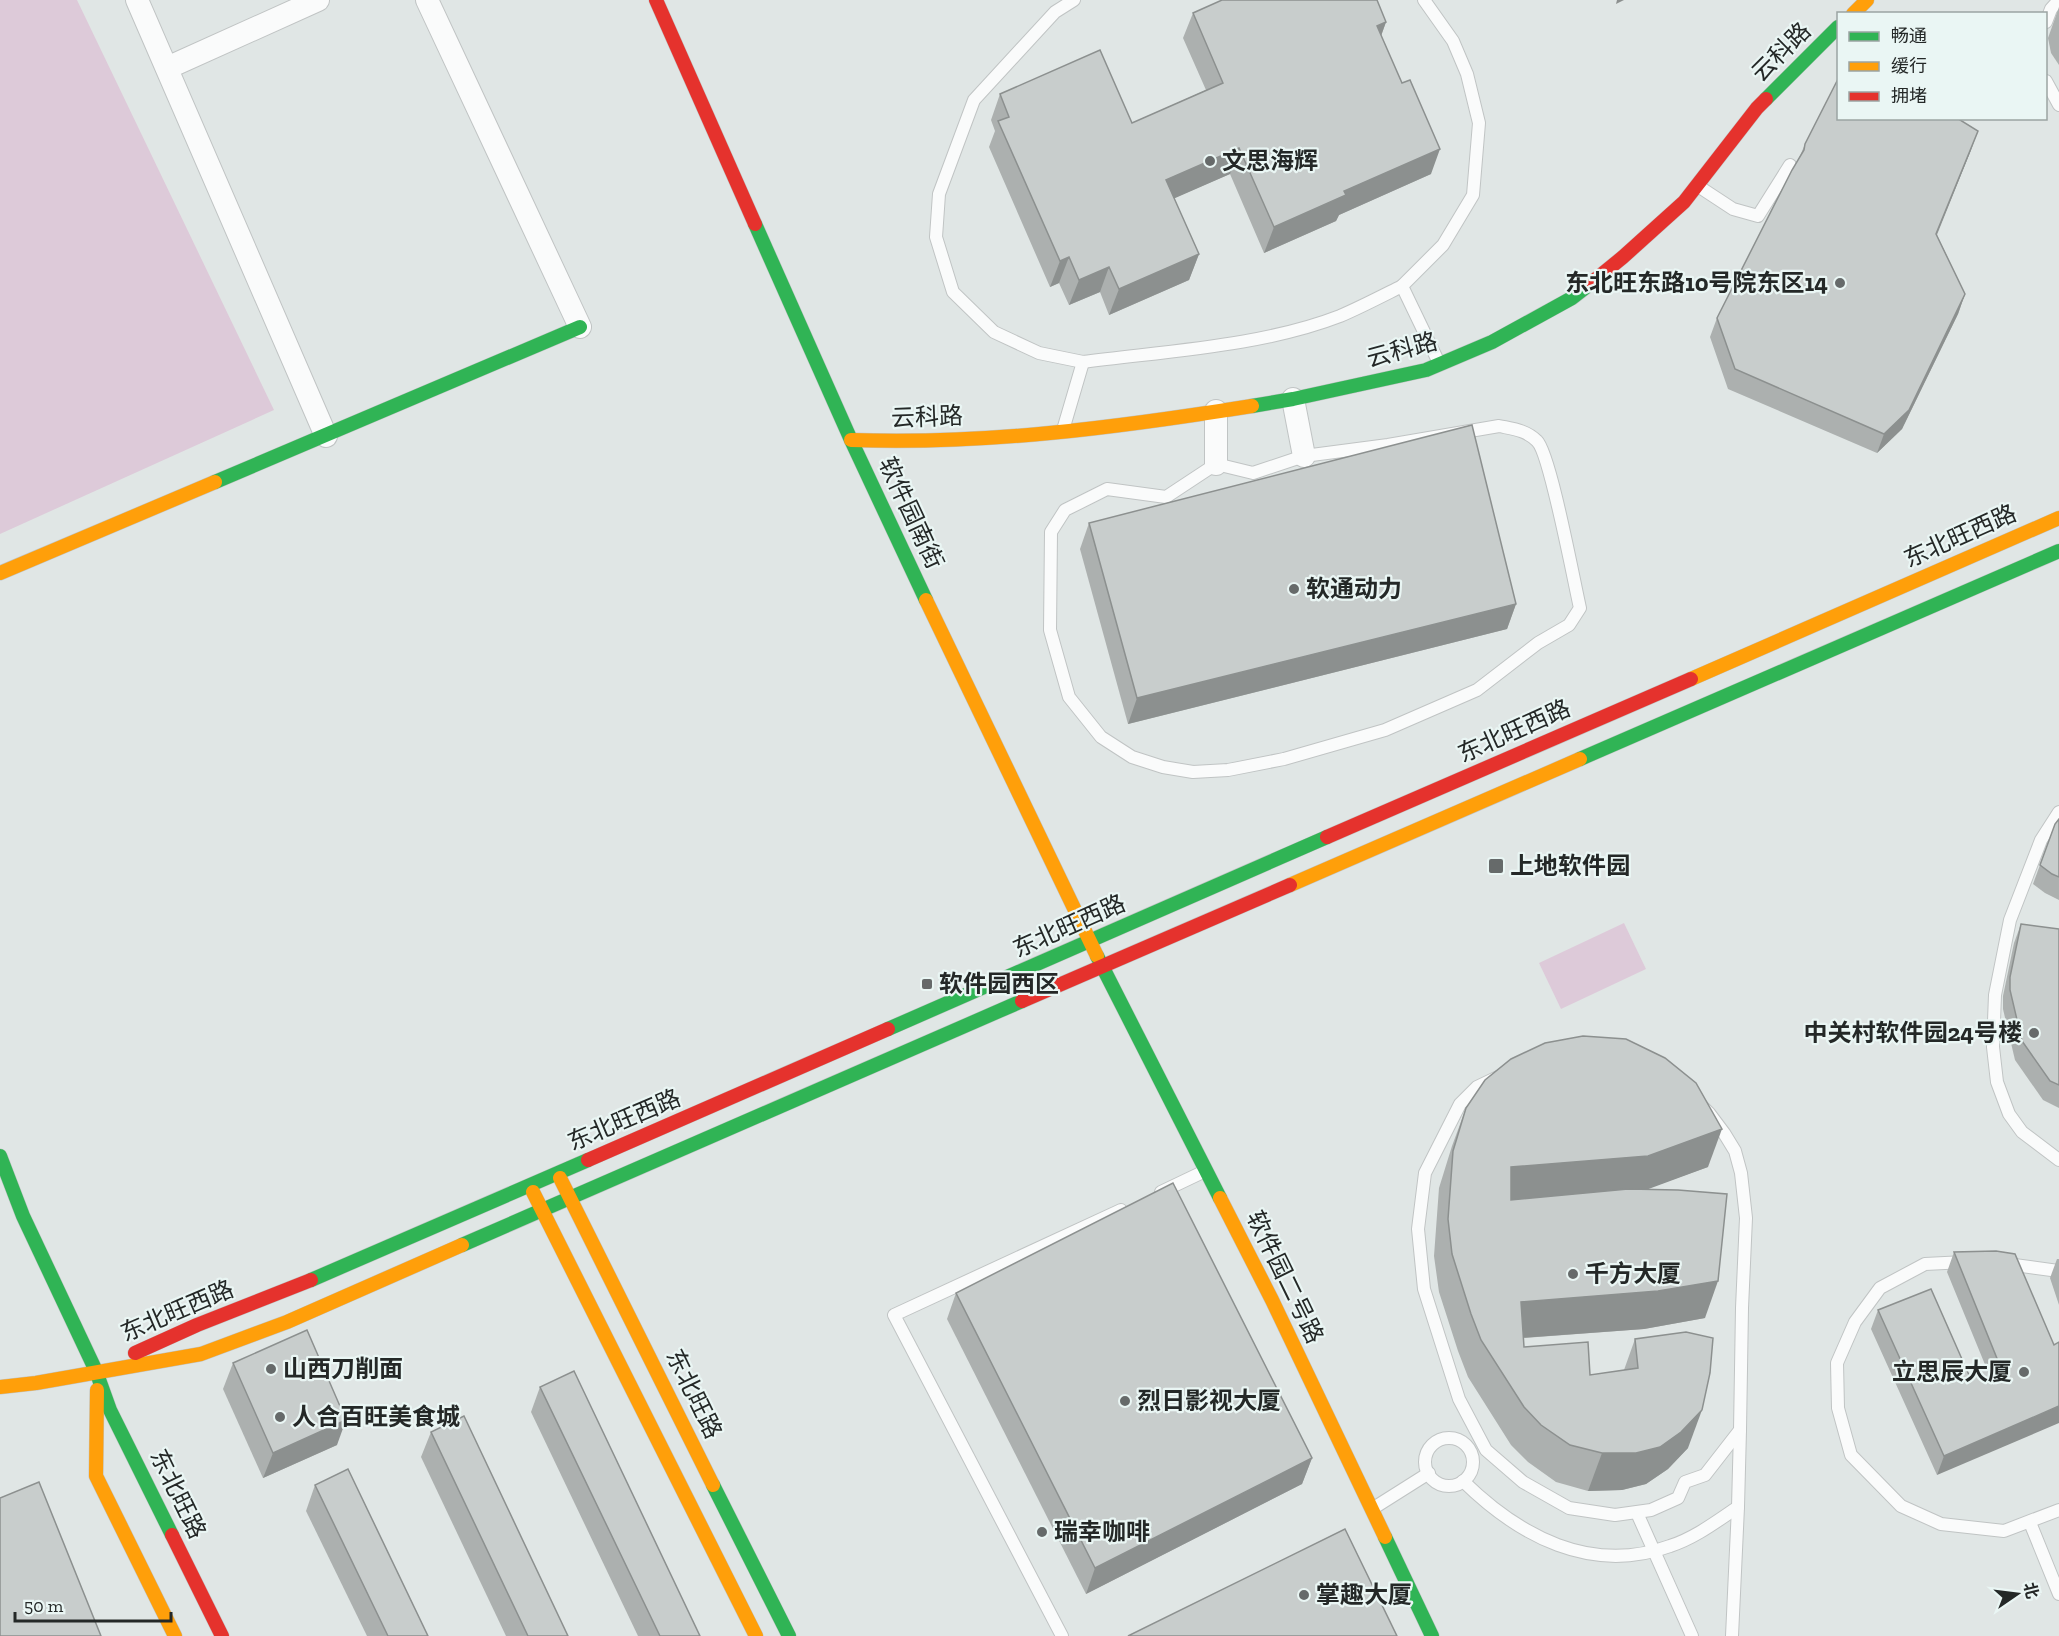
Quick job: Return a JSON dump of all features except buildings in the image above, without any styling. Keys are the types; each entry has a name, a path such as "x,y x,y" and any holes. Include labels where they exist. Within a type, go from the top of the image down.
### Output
{"street":[{"path":"137,0 326,436"},
{"path":"167,68 318,0"},
{"path":"0,573 580,327 427,0"},
{"name":"软件园南街","path":"657,0 851,440 1090,942"},
{"path":"1855,12 1867,0"},
{"name":"云科路","path":"851,440 910,442 1063,431 1293,399 1440,365 1492,342 1572,298 1623,257 1684,202 1757,108 1837,29"},
{"path":"1293,399 1304,456"},
{"path":"1215,411 1216,464"},
{"name":"东北旺西路","path":"96,1371 197,1325 277,1295 1090,942 2059,518"},
{"name":"东北旺西路","path":"0,1387 36,1383 201,1353 287,1322 2059,550"},
{"name":"软件园二号路","path":"1090,942 1272,1300 1432,1636"},
{"name":"东北旺路","path":"0,1156 23,1216 96,1371 110,1410 222,1636"},
{"name":"东北旺路","path":"558,1173 789,1636"},
{"path":"530,1185 756,1636"},
{"name":"东北旺路","path":"96,1371 98,1414 96,1476 175,1636"}],"lane":[{"path":"1074,0 1055,12 974,100 939,194 936,237 953,292 994,332 1039,352 1083,362 1275,335 1340,316 1402,286 1443,245 1473,195 1479,123 1467,74 1453,41 1424,0"},
{"path":"2047,19 2050,9 2059,0"},
{"path":"2047,83 2059,105"},
{"path":"1696,185 1733,209 1758,216 1790,165"},
{"path":"1402,286 1440,365"},
{"path":"1063,431 1083,362"},
{"path":"1499,426 1525,432 1540,443 1549,471 1580,608 1569,625 1539,643 1477,690 1385,730 1284,759 1228,770 1183,770 1163,767 1132,757 1101,737 1069,697 1050,630 1051,532 1065,510 1107,489 1166,497 1216,464 1253,473 1304,456 1388,445 1499,426"},
{"path":"2059,812 2041,840 2010,920 1995,995 1993,1047 1997,1082 2009,1114 2022,1132 2059,1161"},
{"path":"1732,1636 1738,1508 1746,1218 1744,1193 1735,1151 1709,1113 1676,1082 1640,1065 1622,1060 1573,1057 1521,1066 1477,1087 1460,1104 1425,1173 1418,1229 1424,1289 1459,1399 1486,1450 1523,1482 1569,1508 1615,1515 1652,1510 1678,1498 1685,1482 1705,1475 1740,1430"},
{"path":"1152,1196 1206,1171"},
{"path":"1062,1636 894,1315 1131,1206"},
{"path":"2059,1271 1984,1262 1925,1264 1880,1288 1855,1322 1837,1363 1838,1408 1851,1455 1900,1506 1941,1524 2004,1531 2059,1510"},
{"path":"1441,1439 1457,1439 1470,1449 1473,1456 1472,1470 1463,1481 1448,1485 1440,1484 1429,1473 1426,1466 1429,1450 1441,1439"},
{"path":"1470,1449 1480,1440"},
{"path":"1372,1509 1429,1473"},
{"path":"1463,1481 1481,1499 1535,1536 1575,1551 1608,1556 1653,1552 1673,1545 1738,1508"},
{"path":"1637,1513 1692,1636"},
{"path":"2031,1525 2059,1594"}],"shaded area":[{"path":"0,0 77,0 274,410 0,534"},
{"path":"1624,923 1646,969 1561,1009 1539,963"}],"traffic: fast":[{"path":"1766,99 1837,28"},
{"path":"755,224 851,440 926,600"},
{"path":"1252,406 1426,370 1492,342 1572,298 1590,284"},
{"path":"215,482 580,327"},
{"path":"1580,759 2059,551"},
{"path":"888,1029 1327,837"},
{"path":"1097,956 1220,1198"},
{"path":"462,1245 1022,1001"},
{"path":"0,1156 23,1216 96,1371 110,1410 172,1535"},
{"path":"311,1280 588,1160"},
{"path":"713,1485 789,1636"},
{"path":"1385,1537 1432,1636"}],"traffic: slow":[{"path":"1855,12 1867,0"},
{"path":"851,440 952,440 1052,433 1252,406"},
{"path":"0,573 215,482"},
{"path":"1691,679 2059,518"},
{"path":"926,600 1097,956"},
{"path":"1290,885 1580,759"},
{"path":"560,1178 713,1485"},
{"path":"533,1192 756,1636"},
{"path":"1220,1198 1272,1300 1385,1537"},
{"path":"0,1387 36,1383 201,1354 287,1322 462,1245"},
{"path":"97,1390 96,1476 175,1636"}],"traffic: jam":[{"path":"656,0 755,224"},
{"path":"1590,284 1684,202 1766,99"},
{"path":"1327,837 1691,679"},
{"path":"1022,1001 1290,885"},
{"path":"588,1160 888,1029"},
{"path":"135,1353 197,1325 311,1280"},
{"path":"172,1535 222,1636"}],"place":[{"name":"文思海辉","path":"1210,161"},
{"name":"东北旺东路10号院东区14","path":"1840,283"},
{"name":"软通动力","path":"1294,589"},
{"name":"上地软件园","path":"1496,866"},
{"name":"软件园西区","path":"927,984"},
{"name":"中关村软件园24号楼","path":"2034,1033"},
{"name":"千方大厦","path":"1573,1274"},
{"name":"山西刀削面","path":"271,1369"},
{"name":"立思辰大厦","path":"2024,1372"},
{"name":"烈日影视大厦","path":"1125,1401"},
{"name":"人合百旺美食城","path":"280,1417"},
{"name":"瑞幸咖啡","path":"1042,1532"},
{"name":"掌趣大厦","path":"1304,1595"}]}
